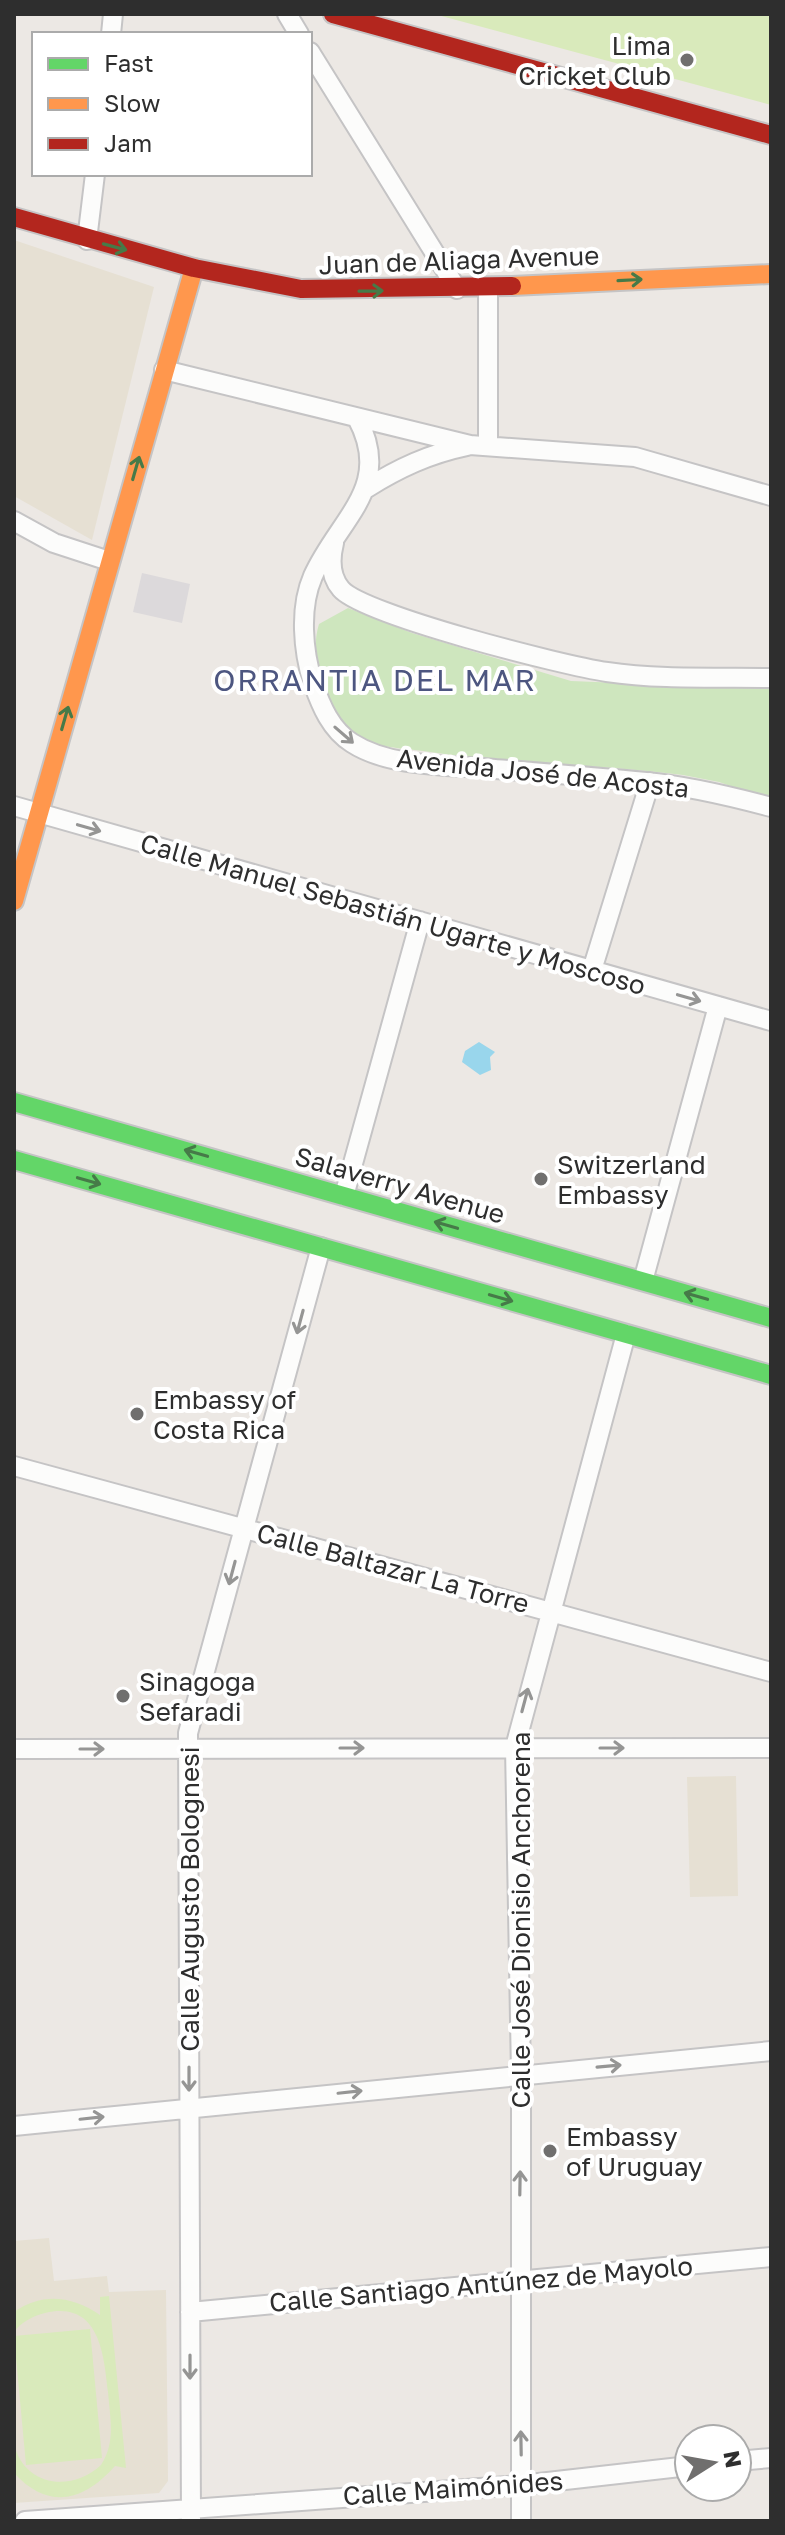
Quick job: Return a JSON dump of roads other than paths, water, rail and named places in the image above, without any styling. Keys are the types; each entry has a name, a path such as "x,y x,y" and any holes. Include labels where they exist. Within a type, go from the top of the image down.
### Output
{"main road":[{"path":"333,14 771,135"},
{"name":"Juan de Aliaga Avenue","path":"14,217 194,268 301,289 457,289 771,274"},
{"path":"14,901 194,268"},
{"name":"Salaverry Avenue","path":"14,1102 771,1318"},
{"path":"14,1160 771,1375"}],"street":[{"path":"287,14 298,32"},
{"path":"312,55 457,289"},
{"path":"87,240 95,176"},
{"path":"479,445 488,287"},
{"path":"164,370 479,445 635,457 771,496"},
{"name":"Avenida José de Acosta","path":"357,418 370,451 367,488"},
{"name":"Avenida José de Acosta","path":"479,445 434,453 399,468 367,488 312,579 304,625 313,682 330,722 353,744 375,753 421,763 650,782 717,793 771,807"},
{"path":"14,521 54,543 109,561"},
{"name":"Avenida José de Acosta","path":"337,535 331,566 334,577 348,596"},
{"path":"304,625 319,597 332,593 348,596 400,618 582,668 658,676 771,678"},
{"path":"592,970 650,782"},
{"name":"Calle Manuel Sebastián Ugarte y Moscoso","path":"14,806 771,1021"},
{"path":"344,1196 420,921"},
{"path":"643,1281 718,1006"},
{"name":"Calle Augusto Bolognesi","path":"191,2514 188,1733 321,1247"},
{"name":"Calle José Dionisio Anchorena","path":"521,2521 521,2074 515,1747 549,1611 626,1334"},
{"name":"Calle Baltazar La Torre","path":"14,1466 771,1672"},
{"path":"14,1749 771,1748"},
{"path":"14,2126 771,2051"},
{"name":"Calle Santiago Antúnez de Mayolo","path":"190,2312 771,2257"},
{"name":"Calle Maimónides","path":"25,2521 191,2514 521,2485 673,2468"}],"water":[{"path":"479,1042 495,1052 490,1057 491,1070 480,1075 462,1062 465,1051"}],"place":[{"name":"Lima Cricket Club","path":"687,60"},
{"name":"Switzerland Embassy","path":"541,1179"},
{"name":"Embassy of Costa Rica","path":"137,1414"},
{"name":"Sinagoga Sefaradi","path":"123,1696"},
{"name":"Embassy of Uruguay","path":"550,2151"}],"district":[{"name":"ORRANTIA DEL MAR","path":"375,680"}]}
